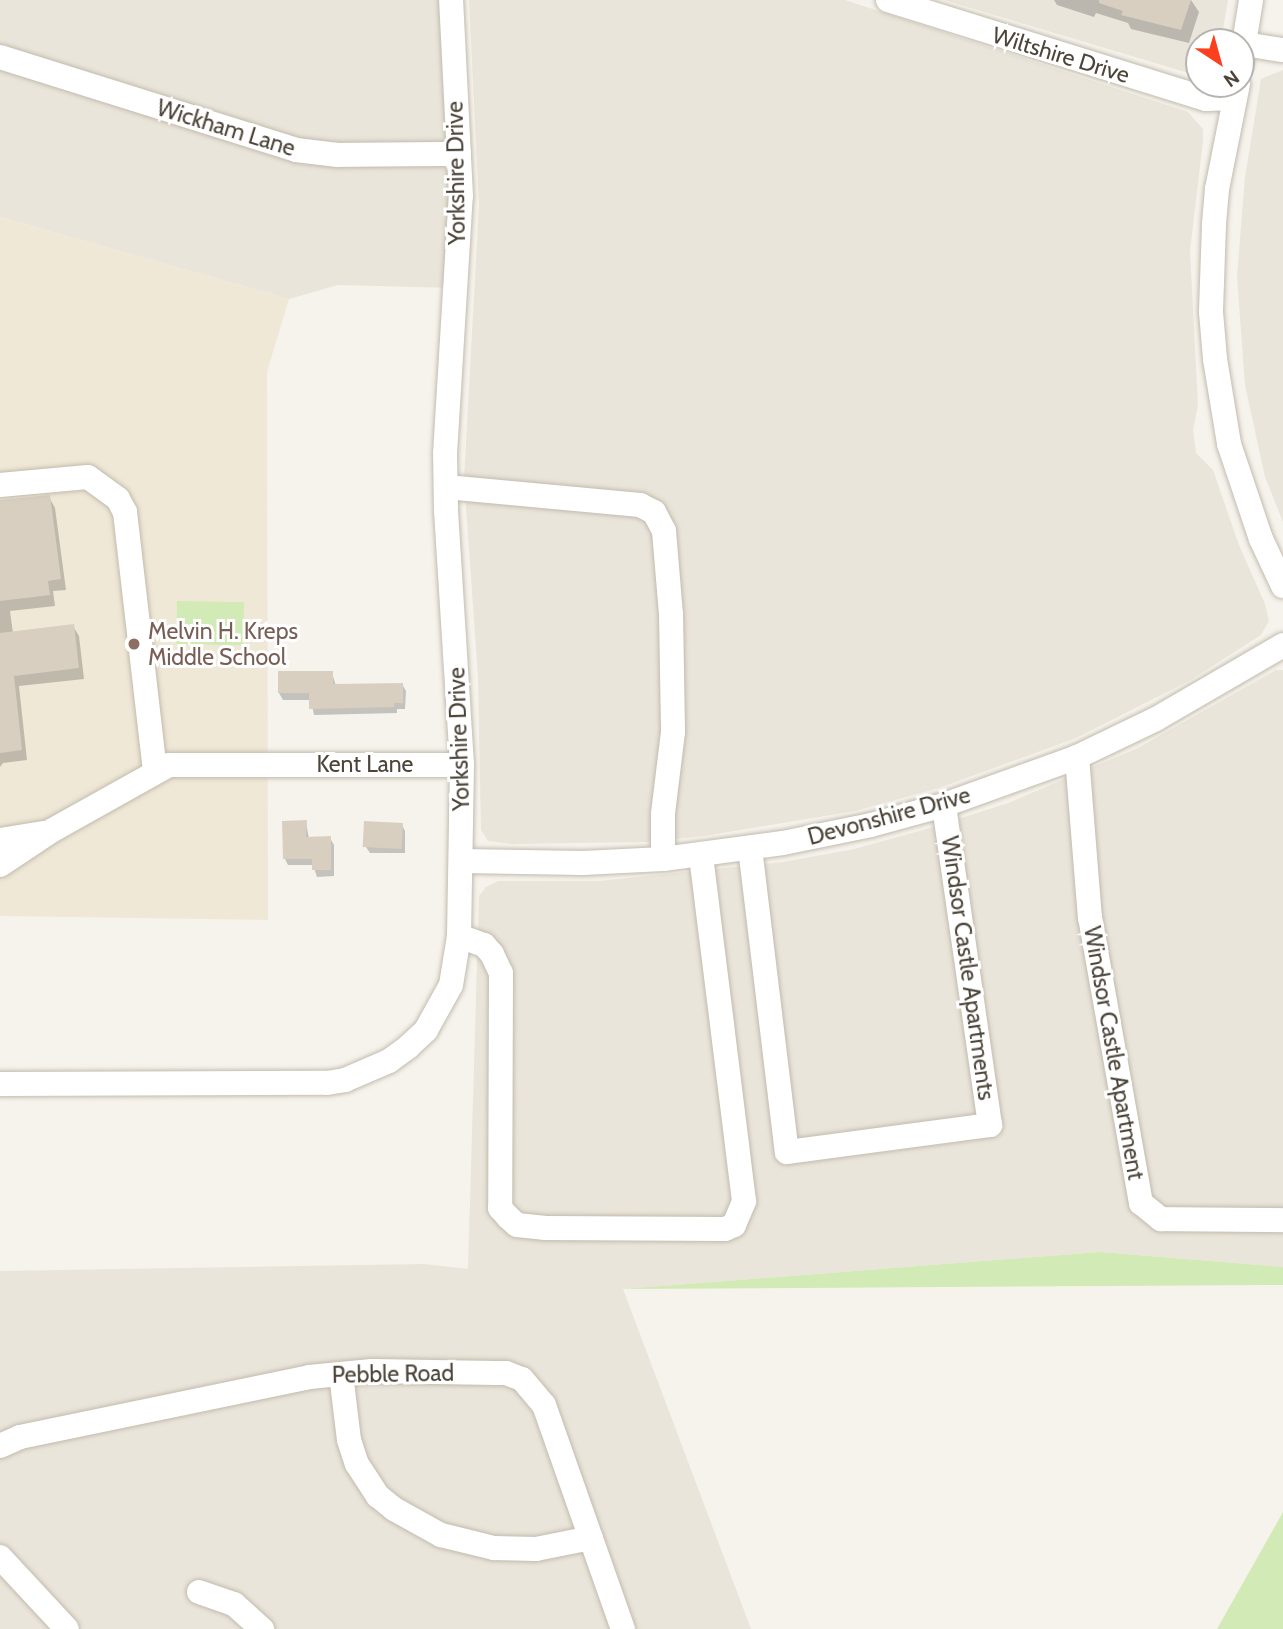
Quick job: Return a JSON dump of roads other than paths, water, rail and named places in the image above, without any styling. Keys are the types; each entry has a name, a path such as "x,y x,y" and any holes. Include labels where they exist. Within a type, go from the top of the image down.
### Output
{"street":[{"name":"Yorkshire Drive","path":"0,1084 313,1083 345,1080 389,1061 426,1030 451,985 459,936 462,861 461,765 446,487 450,357 460,221 451,0"},
{"name":"Wiltshire Drive","path":"888,0 1185,92"},
{"path":"1246,28 1251,0"},
{"path":"1255,52 1283,50"},
{"name":"Wickham Lane","path":"0,57 296,150 338,155 459,154"},
{"path":"1236,98 1217,189 1214,225 1211,313 1215,359 1233,457 1261,539 1283,586"},
{"path":"0,485 88,477 118,499 125,512 127,524 155,771"},
{"path":"446,487 639,505 654,513 664,531 671,614 673,732 663,814 663,859"},
{"name":"Devonshire Drive","path":"462,861 583,863 663,859 750,848 872,825 944,805 1077,757 1156,719 1283,645"},
{"name":"Windsor Castle Apartment","path":"1077,757 1090,917 1141,1203 1161,1219 1283,1220"},
{"name":"Kent Lane","path":"0,866 51,831 155,771 182,763 461,765"},
{"name":"Windsor Castle Apartments","path":"750,848 787,1152 990,1125 944,805"},
{"path":"0,840 51,831"},
{"path":"459,936 484,945 492,954 501,973 500,1208 508,1217 517,1225 546,1228 725,1229 734,1225 744,1202 701,855"},
{"name":"Pebble Road","path":"0,1446 20,1437 309,1377 341,1374 506,1373 522,1379 534,1389 544,1405 623,1629"},
{"path":"341,1374 349,1440 357,1464 378,1496 402,1514 441,1535 494,1548 536,1549 591,1538"},
{"path":"0,1557 67,1629"},
{"path":"199,1591 234,1605 262,1629"}],"place":[{"name":"Melvin H. Kreps Middle School","path":"134,644"}]}
